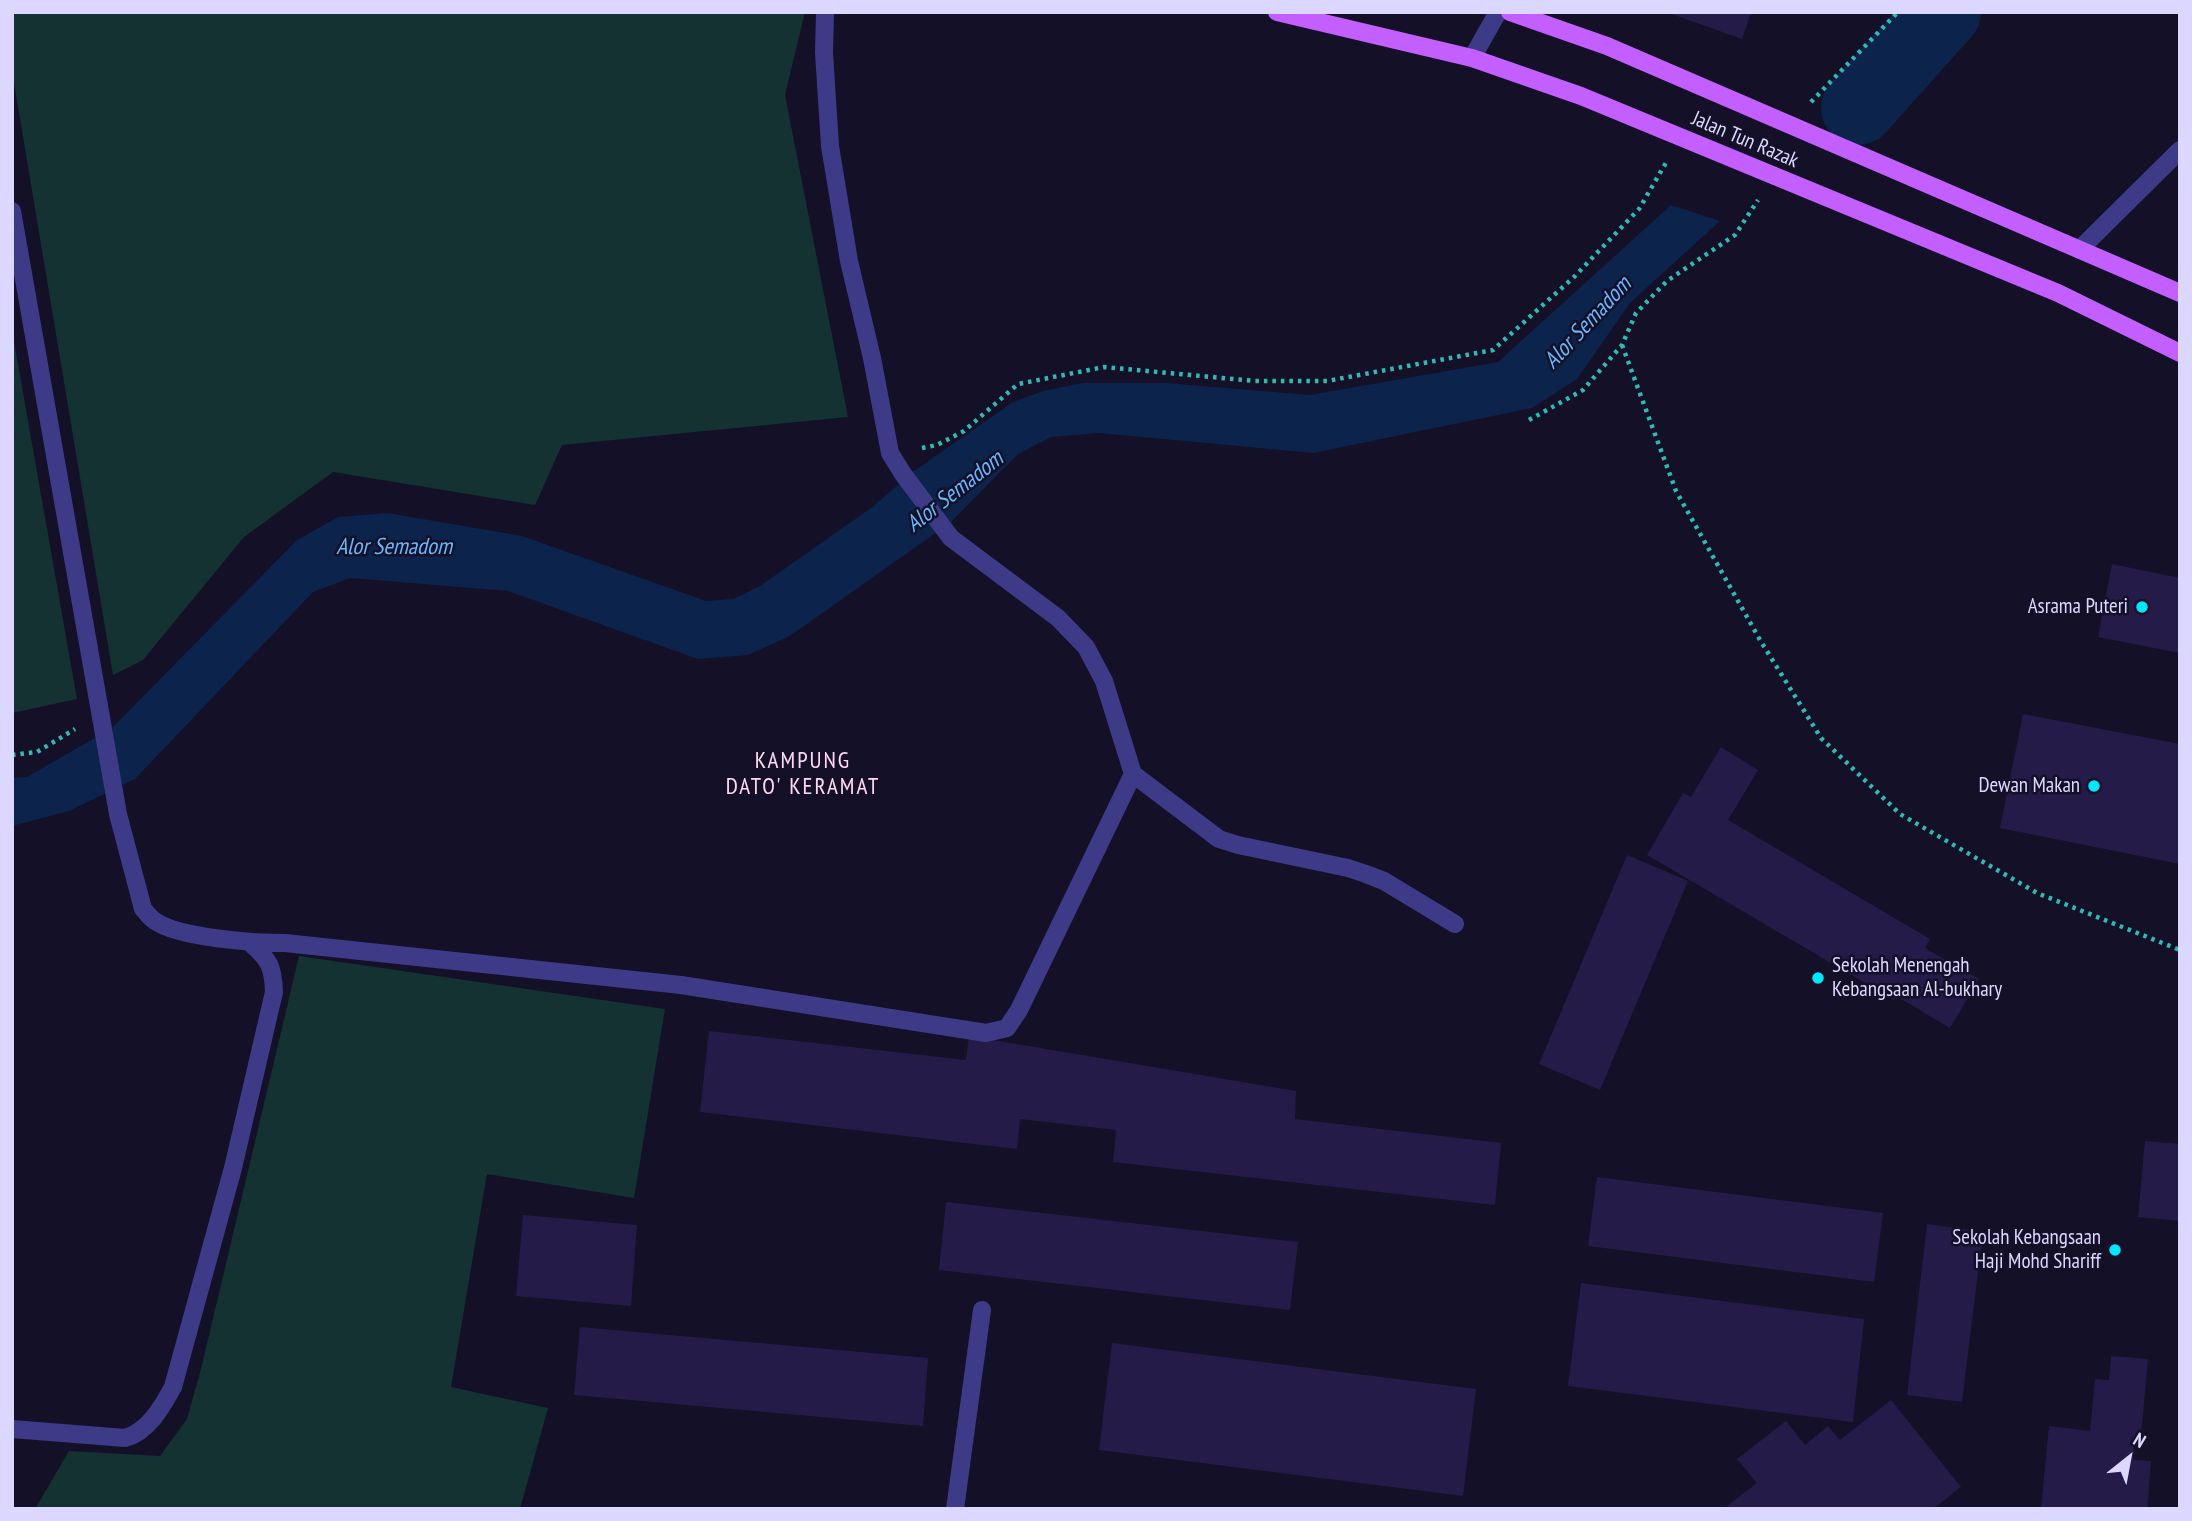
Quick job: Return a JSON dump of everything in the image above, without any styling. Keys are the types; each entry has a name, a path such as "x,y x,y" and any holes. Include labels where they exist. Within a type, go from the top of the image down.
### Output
{"main road":[{"name":"Jalan Tun Razak","path":"1278,12 1472,58 1581,96 2058,293 2180,353"},
{"name":"Jalan Tun Razak","path":"1510,12 1607,46 1791,123 2180,293"}],"street":[{"path":"825,12 824,53 830,146 849,261 872,358 890,453 903,474 951,538 1058,618 1086,647 1104,681 1133,774 1219,839 1366,874 1384,881 1455,924"},
{"path":"1472,58 1499,12"},
{"path":"2080,249 2180,150"},
{"path":"12,211 118,814 143,909 154,921 173,930 250,943 285,943 681,985 986,1032 1007,1028 1019,1010 1133,774"},
{"path":"12,1429 125,1438 136,1435 155,1416 173,1387 233,1168 274,992 273,970 265,956 250,943"},
{"path":"955,1509 982,1310"}],"path":[{"path":"1791,123 1898,12"},
{"path":"937,445 964,431 1018,384 1104,367 1255,381 1327,381 1493,350 1574,277 1639,209 1680,137"},
{"path":"1529,420 1583,390 1622,345 1636,313 1667,281 1735,235 1774,176"},
{"path":"1622,345 1676,491 1760,640 1821,738 1900,814 2037,893 2180,950"},
{"path":"12,755 37,752 100,720"}],"green space":[{"path":"12,12 805,12 785,95 848,417 562,445 535,505 333,472 244,537 143,660 113,675 12,71"},
{"path":"12,330 77,699 12,713"},
{"path":"299,956 665,1009 634,1198 487,1174 451,1387 548,1408 520,1509 35,1509 69,1451 160,1456 187,1419"}],"water":[{"name":"Alor Semadom","path":"1671,205 1720,221 1630,303 1577,379 1532,408 1313,453 1099,433 1051,437 1018,454 951,522 790,636 748,655 698,659 508,591 350,578 313,592 135,779 69,811 12,826 12,778 27,777 112,728 297,540 338,517 388,513 522,536 706,601 733,599 760,586 871,508 914,471 1013,402 1043,391 1083,383 1166,383 1310,395 1498,362"}],"building":[{"path":"1666,12 1751,12 1742,39"},
{"name":"Asrama Puteri","path":"2112,564 2180,578 2180,653 2098,637"},
{"name":"Dewan Makan","path":"2023,714 2180,744 2180,864 2000,828"},
{"path":"1721,747 1758,770 1728,820 1930,939 1925,948 1979,979 1950,1028 1896,996 1894,1000 1647,855 1683,793 1691,797"},
{"path":"1627,855 1688,881 1600,1090 1539,1064"},
{"path":"709,1031 966,1060 969,1036 1296,1091 1295,1119 1501,1143 1495,1205 1113,1162 1116,1130 1020,1119 1017,1149 700,1112"},
{"path":"2145,1141 2180,1144 2180,1221 2138,1217"},
{"path":"1597,1177 1883,1213 1874,1282 1588,1246"},
{"path":"946,1202 1298,1242 1290,1310 939,1270"},
{"path":"523,1215 637,1225 631,1306 516,1296"},
{"path":"1927,1224 1983,1232 1962,1402 1907,1395"},
{"path":"1581,1283 1864,1319 1853,1422 1568,1386"},
{"path":"580,1327 928,1358 923,1426 574,1395"},
{"path":"1112,1343 1476,1389 1463,1496 1099,1450"},
{"path":"2111,1356 2148,1359 2141,1436 2135,1435 2133,1460 2151,1461 2147,1509 2041,1509 2049,1426 2090,1431 2095,1379 2109,1380"},
{"path":"1891,1400 1961,1487 1933,1509 1730,1509 1727,1506 1757,1483 1737,1459 1786,1421 1805,1445 1828,1426 1840,1440"}],"waterway":[{"name":"Alor Semadom","path":"1858,108 1944,12"}],"place":[{"name":"Asrama Puteri","path":"2142,607"},
{"name":"Dewan Makan","path":"2094,786"},
{"name":"Sekolah Menengah Kebangsaan Al-bukhary","path":"1818,978"},
{"name":"Sekolah Kebangsaan Haji Mohd Shariff","path":"2115,1250"}],"district":[{"name":"KAMPUNG DATO' KERAMAT","path":"803,774"}]}
